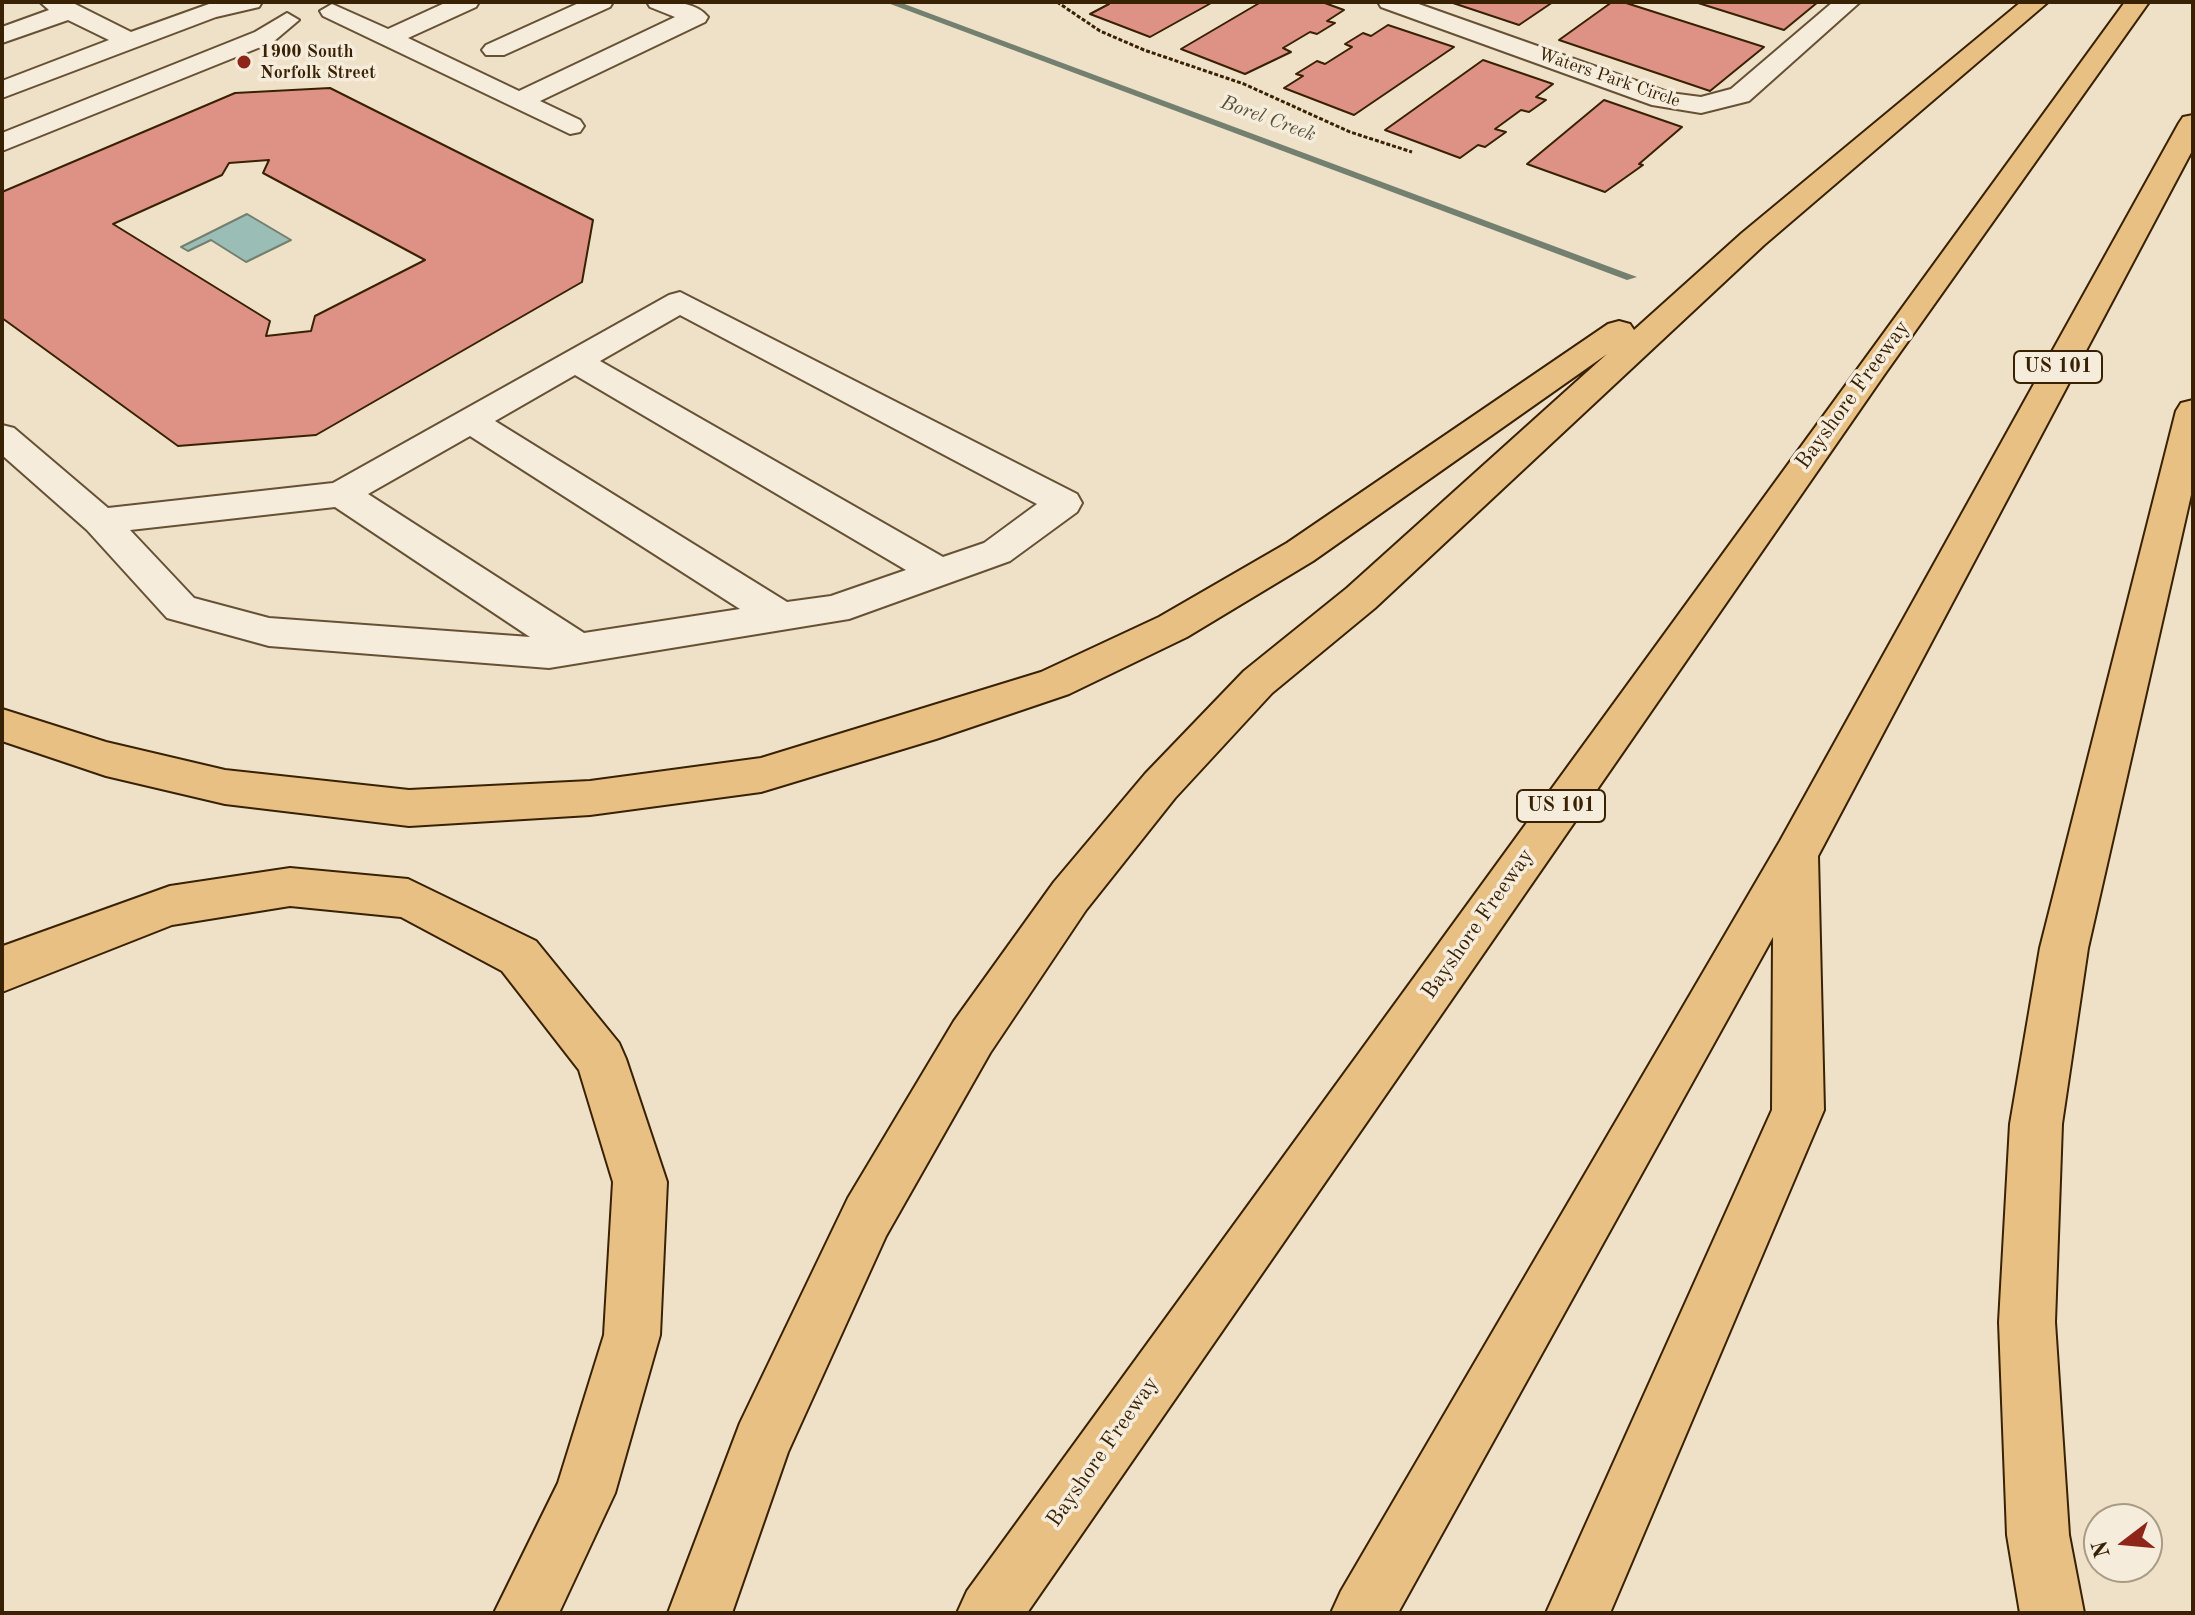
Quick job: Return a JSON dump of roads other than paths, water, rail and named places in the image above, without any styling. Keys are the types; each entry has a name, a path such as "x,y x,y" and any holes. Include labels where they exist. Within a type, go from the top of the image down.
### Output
{"highway":[{"path":"700,1613 761,1444 867,1217 972,1037 1070,896 1160,786 1258,682 1361,598 1753,239 2036,2"},
{"name":"Bayshore Freeway","path":"989,1613 1853,394 2137,2"},
{"name":"US 101","path":"1363,1613 1796,854 2193,123"},
{"path":"2,725 106,759 225,787 409,808 590,798 761,775 921,728 1040,688 1173,627 1300,552 1753,239"},
{"path":"2052,1613 2038,1535 2027,1322 2036,1124 2064,948 2193,411"},
{"path":"1578,1613 1798,1110 1796,854"},
{"path":"2,971 20,961 170,906 290,887 408,898 519,956 601,1059 640,1182 632,1335 585,1493 526,1613"}],"street":[{"path":"2,90 209,11 251,2 251,9 258,15 287,20"},
{"path":"388,38 467,2"},
{"path":"495,50 601,2"},
{"path":"519,101 696,17 659,2"},
{"name":"Waters Park Circle","path":"1390,2 1661,99 1702,106 1723,103 1740,95 1848,2"},
{"path":"2,143 264,37 287,20 339,6 388,38 570,126"},
{"path":"2,35 61,7 130,41"},
{"path":"2,436 100,521 181,608 269,632 549,653 835,609 997,552 1064,503 680,302 341,494 100,521"},
{"path":"575,361 940,572"},
{"path":"469,420 781,617"},
{"path":"341,494 578,649"}],"water":[{"path":"247,214 291,240 246,262 211,240 188,251 181,247"}],"waterway":[{"name":"Borel Creek","path":"890,2 1631,277"}],"place":[{"name":"1900 South Norfolk Street","path":"244,62"}]}
